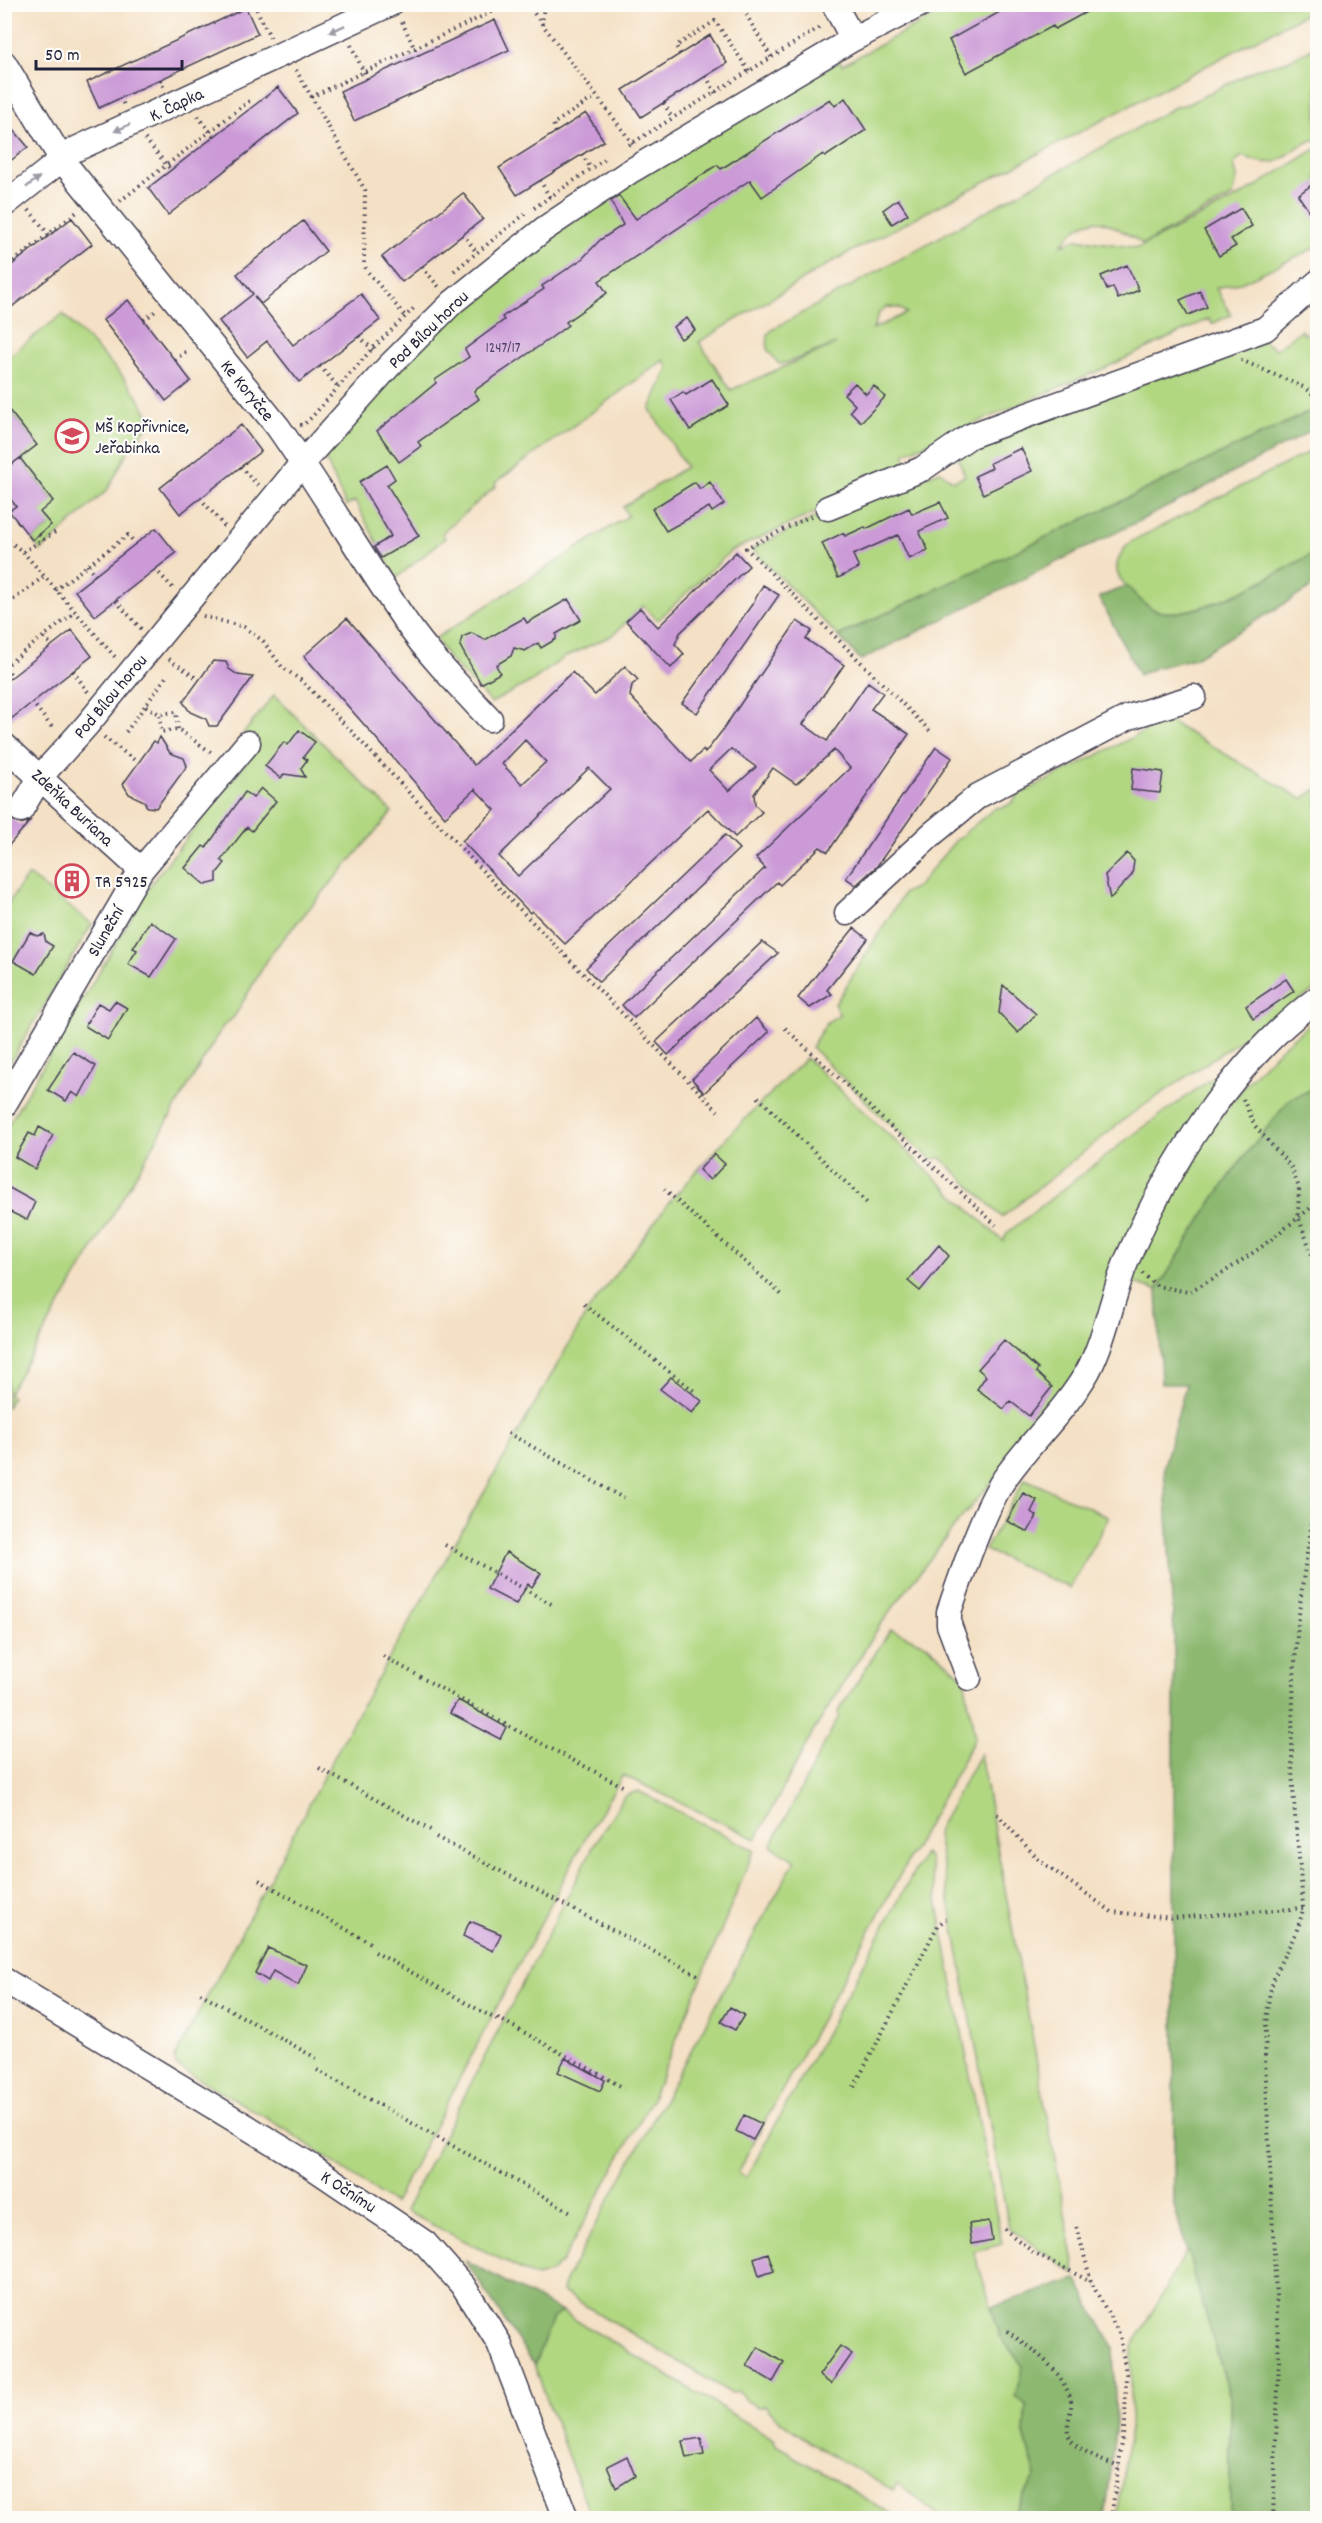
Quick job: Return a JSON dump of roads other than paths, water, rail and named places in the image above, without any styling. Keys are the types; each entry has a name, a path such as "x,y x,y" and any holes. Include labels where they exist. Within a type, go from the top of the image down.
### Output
{"street":[{"path":"834,4 853,39"},
{"name":"Pod Bílou horou","path":"21,810 41,776 87,725 303,462 420,334 453,302 544,229 644,163 853,39 921,4"},
{"name":"K. Čapka","path":"4,205 74,150 394,9"},
{"name":"Ke Koryčce","path":"7,72 96,209 303,462 406,622 431,656 489,719"},
{"path":"828,508 922,469 970,436 1265,329 1317,282"},
{"path":"847,913 932,834 978,796 1129,717 1194,697"},
{"name":"Sluneční","path":"4,1105 141,870 248,743"},
{"name":"Zdeňka Buriana","path":"4,745 41,776 141,870"},
{"path":"969,1678 949,1625 949,1612 1004,1479 1059,1414 1084,1376 1126,1262 1157,1198 1197,1133 1272,1036 1317,998"},
{"name":"K Očnímu","path":"4,1980 305,2162 425,2243 464,2287 499,2343 566,2518"}],"place":[{"name":"MŠ Kopřivnice, Jeřabinka","path":"72,436"},
{"name":"TR 5925","path":"72,881"}]}
